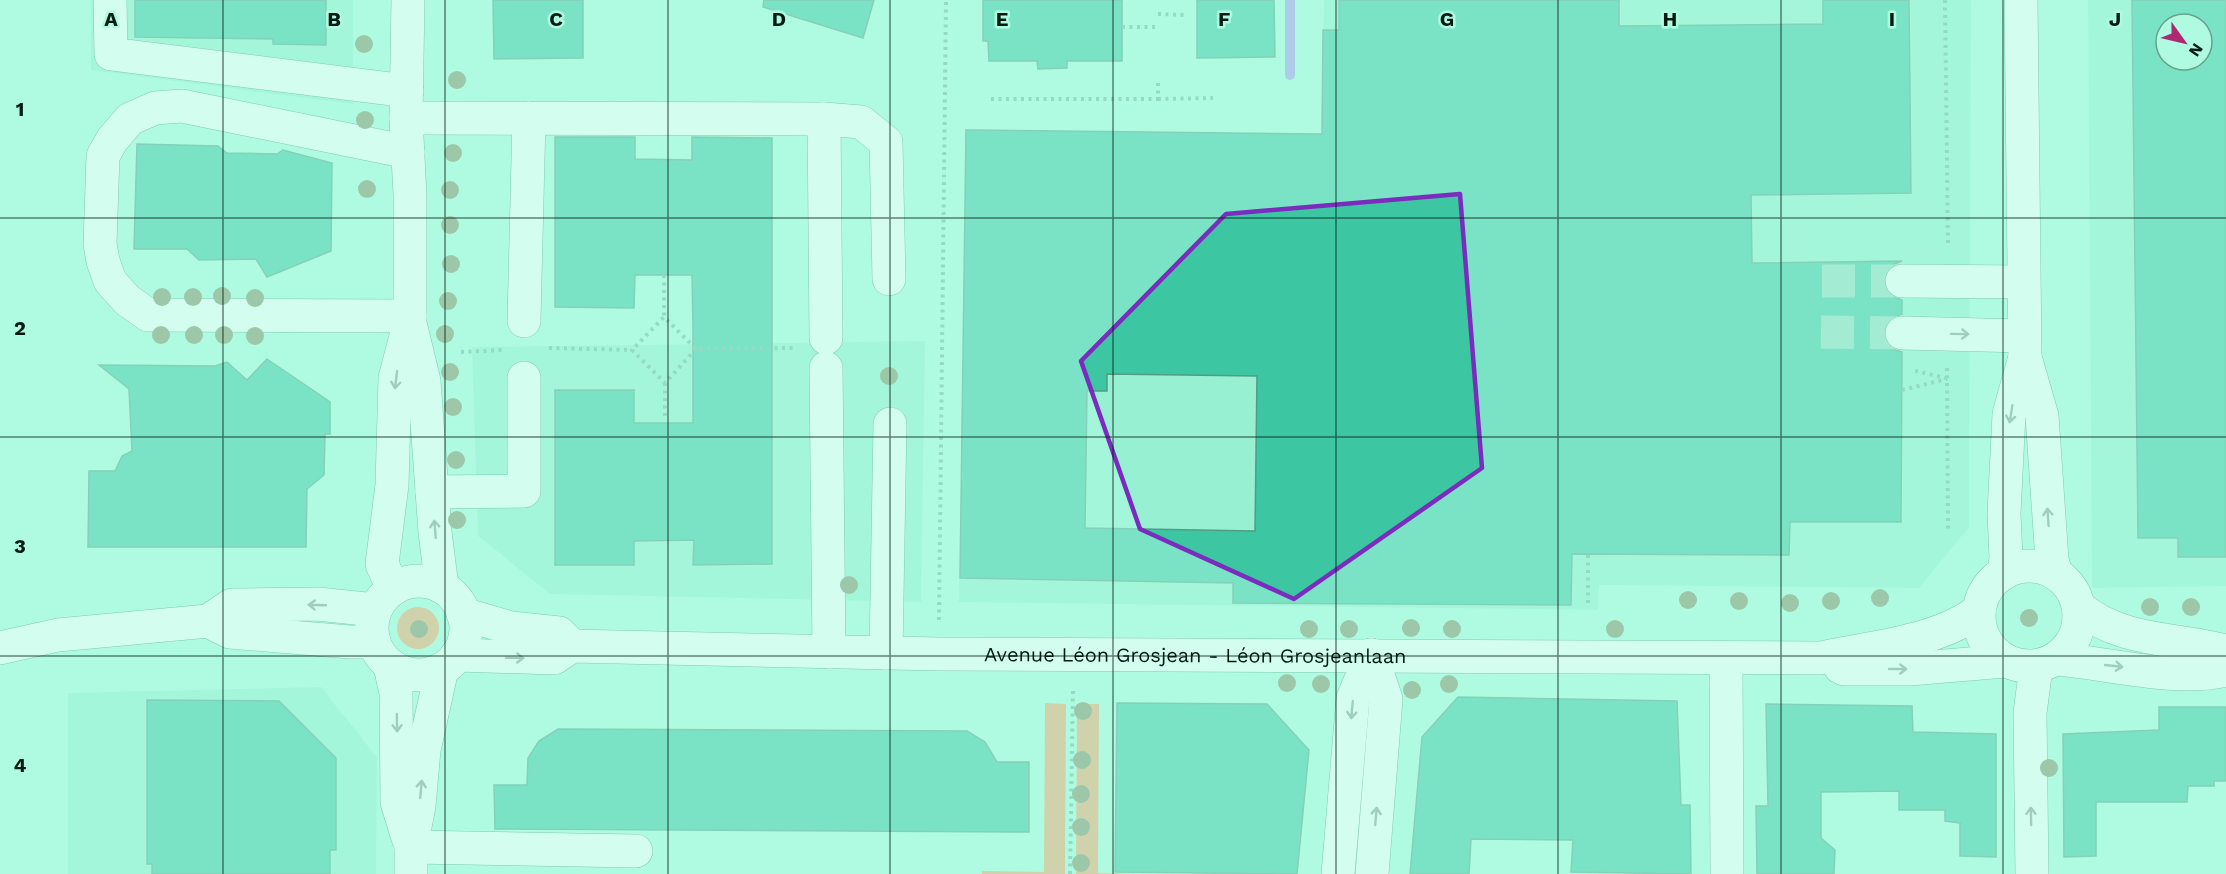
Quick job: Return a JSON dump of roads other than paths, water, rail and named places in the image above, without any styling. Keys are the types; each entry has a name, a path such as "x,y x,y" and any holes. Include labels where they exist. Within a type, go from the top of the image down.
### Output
{"street":[{"path":"110,0 111,54 407,104 529,118 824,119 861,122 886,142 889,279"},
{"path":"408,0 410,320 424,381 442,587"},
{"path":"2004,573 2006,558 2004,513 2009,414 2024,346 2020,0"},
{"path":"408,152 182,106 155,108 130,119 112,140 103,156 100,244 110,280 127,300 148,315 410,320"},
{"path":"524,321 529,118"},
{"path":"824,119 829,652"},
{"path":"1902,281 2023,282"},
{"path":"384,599 382,564 392,484 395,378 410,320"},
{"path":"1902,333 2024,346"},
{"path":"2024,346 2042,416 2052,560 2056,574"},
{"path":"432,492 524,491 524,378"},
{"path":"886,653 890,424"},
{"path":"2017,567 2044,568 2056,574 2071,588 2079,607 2078,627 2073,640 2063,654 2032,662 1991,650 1980,626 1979,610 1987,588 2004,573 2017,567"},
{"path":"417,581 430,582 442,587 459,603 465,628 463,642 449,662 424,750 411,860 397,802 396,693 372,620 384,599 404,583 417,581"},
{"path":"0,648 58,635 208,621 232,605 318,604 384,599"},
{"path":"2079,607 2100,622 2116,628 2165,641 2226,651"},
{"name":"Avenue Léon Grosjean - Léon Grosjeanlaan","path":"449,662 554,658 572,646 938,654 1821,658 1908,642 1966,621 1979,610"},
{"name":"Avenue Léon Grosjean - Léon Grosjeanlaan","path":"463,614 511,628 559,633 572,646"},
{"path":"208,621 230,632 350,642 382,654 403,672 416,675 429,673 449,662"},
{"path":"1338,874 1353,698 1371,656"},
{"path":"1371,656 1386,699 1372,874"},
{"path":"1726,658 1727,874"},
{"name":"Avenue Léon Grosjean - Léon Grosjeanlaan","path":"1821,658 1844,669 1910,669 1974,662 2032,662 2209,674 2226,670"},
{"path":"2032,662 2030,713 2032,874"},
{"path":"411,860 636,851"}],"waterway":[{"path":"1290,0 1290,75"}],"tunnel":[{"path":"1822,281 1902,281"},
{"path":"1821,332 1902,333"}]}
